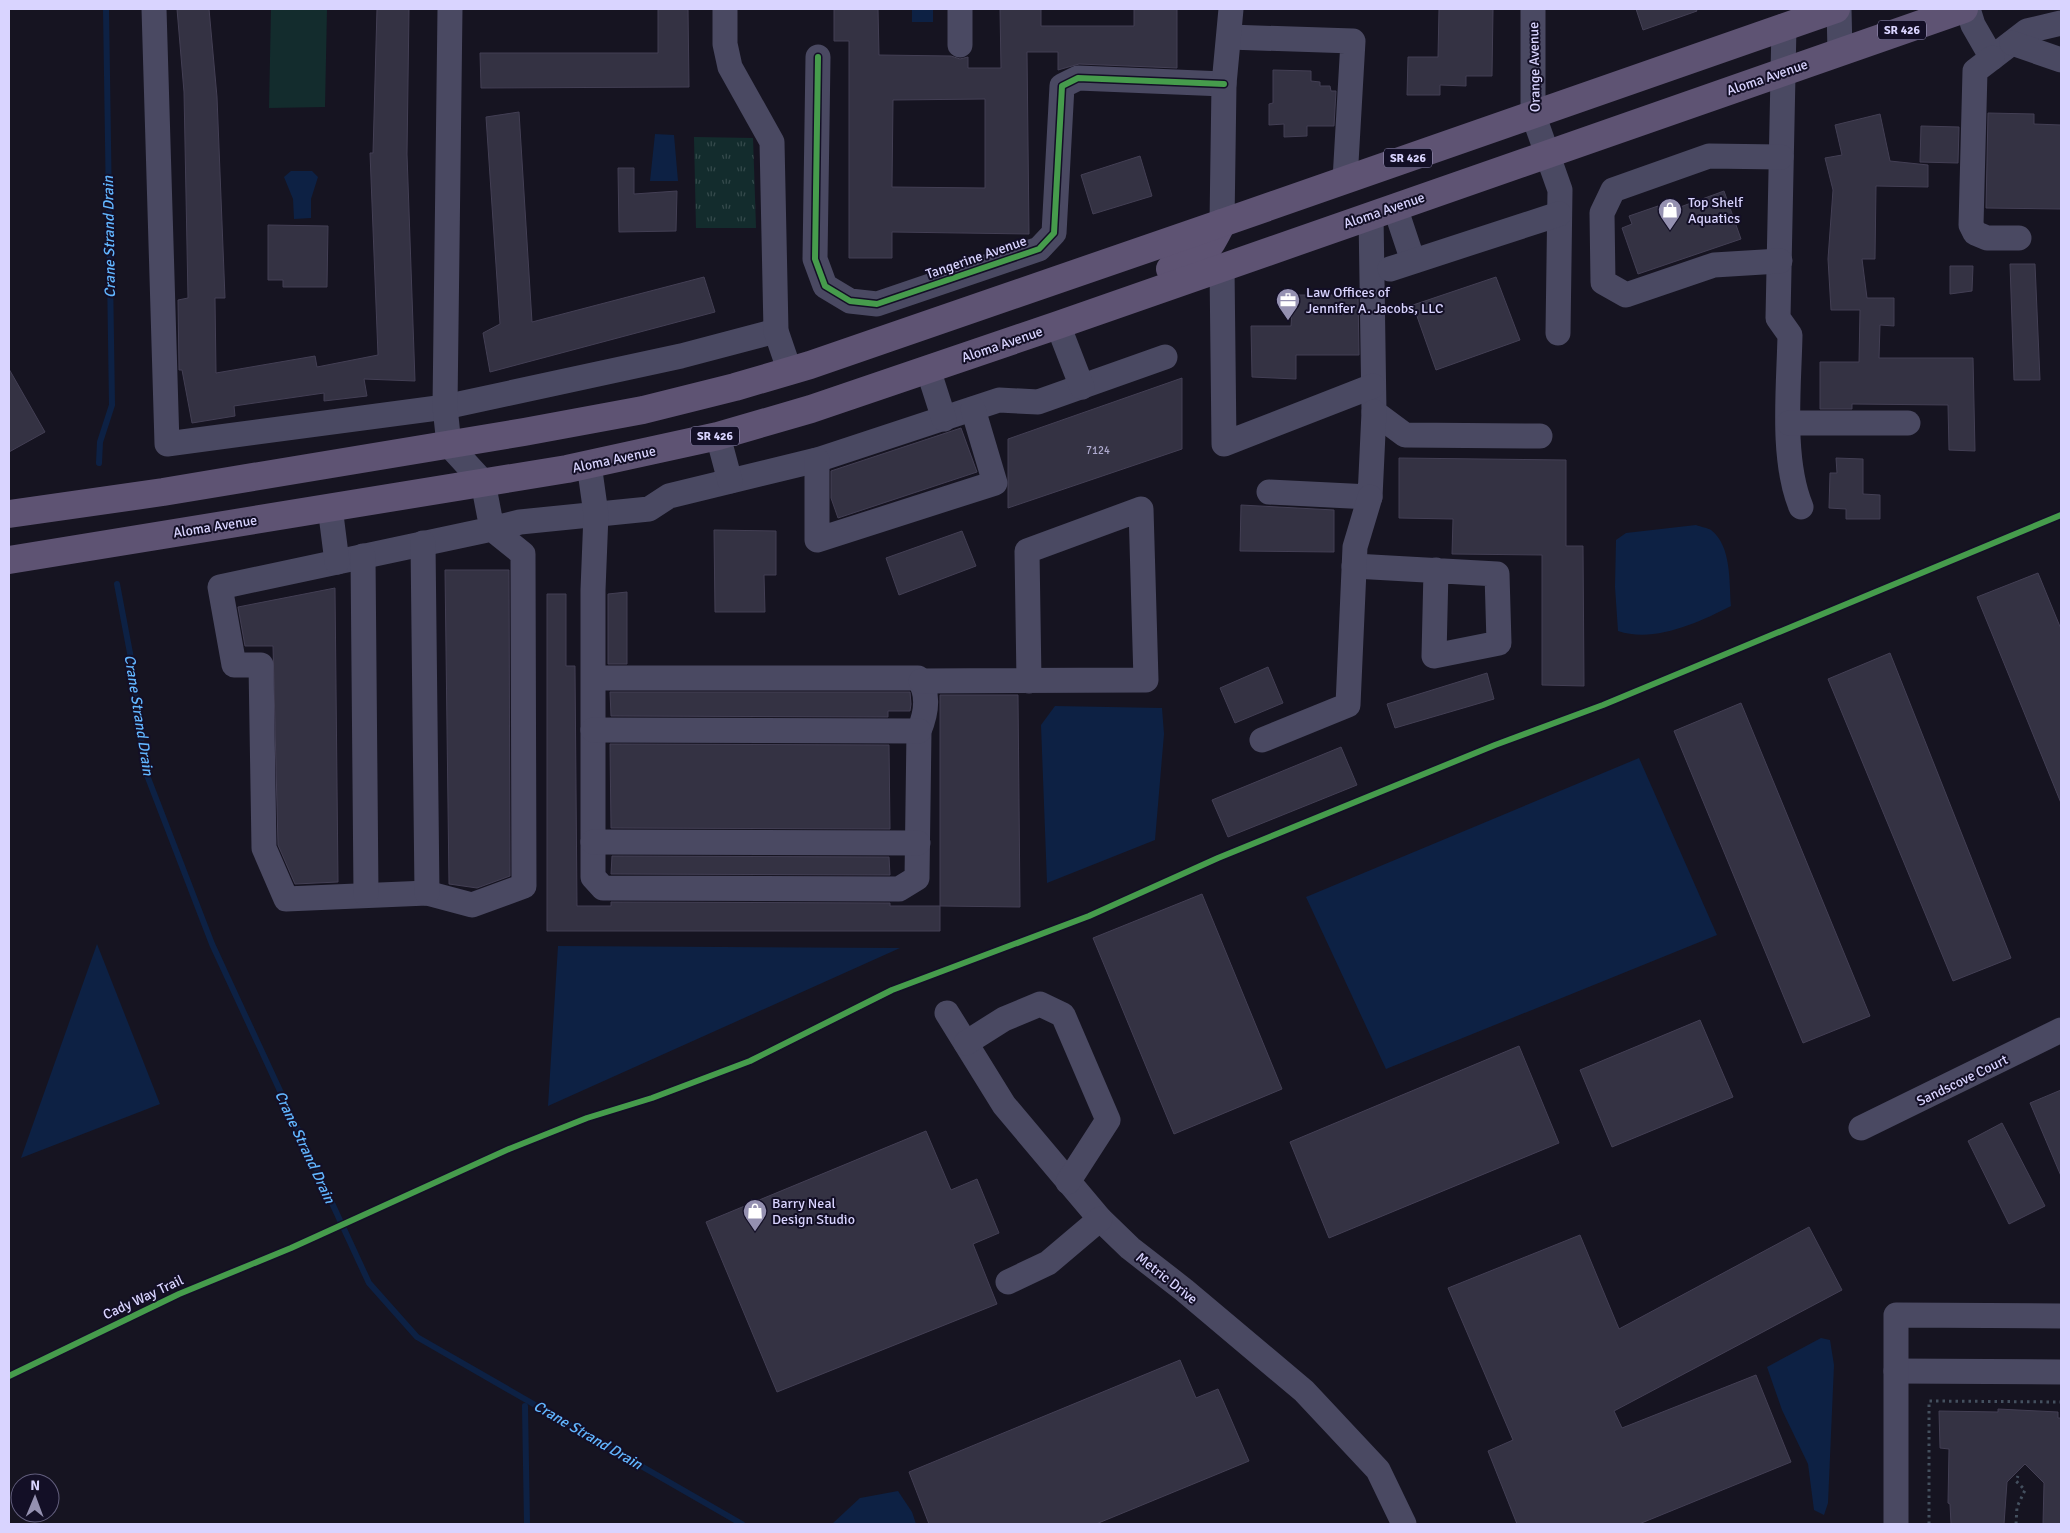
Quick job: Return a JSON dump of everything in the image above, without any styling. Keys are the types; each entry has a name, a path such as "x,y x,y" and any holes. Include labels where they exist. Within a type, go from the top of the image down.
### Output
{"main road":[{"name":"SR 426","path":"9,514 154,494 449,445 643,410 790,372 1837,9"},
{"name":"Aloma Avenue","path":"9,560 589,464 718,436 811,409 1058,325 1964,9"},
{"path":"1058,325 1068,309 1085,299 1197,260 1211,245 1222,223"},
{"path":"928,369 948,336 976,307"}],"street":[{"path":"154,9 167,444 445,407 682,356 776,331"},
{"path":"450,9 445,407 449,445 483,482 492,529 523,554 524,886 472,905 427,893 366,894 286,899 264,848 261,665 234,666 220,587 492,529 520,522 648,509 669,496 817,460 999,400 1038,402 1165,356"},
{"path":"725,9 725,44 730,67 772,142 776,331 790,372"},
{"path":"960,9 960,45"},
{"path":"1222,223 1224,84 1231,9"},
{"name":"Orange Avenue","path":"1533,9 1533,114 1560,190 1558,333"},
{"path":"1837,9 1840,52"},
{"path":"1968,9 1973,25 1992,58"},
{"path":"2020,238 1986,238 1975,234 1971,225 1975,71 2027,31 2061,23"},
{"path":"1784,26 1778,318 1790,335 1789,423 1792,488 1800,507"},
{"path":"1229,36 1353,41 1345,180"},
{"path":"2012,43 2061,60"},
{"name":"Tangerine Avenue","path":"818,57 815,259 825,286 850,301 877,304 1039,250 1054,233 1062,86 1078,78 1224,84"},
{"path":"1780,261 1714,265 1626,295 1603,282 1602,212 1613,190 1709,156 1781,157"},
{"path":"1383,211 1413,261"},
{"path":"1262,740 1348,705 1355,547 1370,497 1374,412 1373,386 1383,211"},
{"path":"1390,269 1559,214"},
{"path":"1222,267 1224,444 1373,386"},
{"path":"1058,325 1082,387"},
{"path":"928,369 944,419"},
{"path":"817,460 817,540 995,483 973,409"},
{"path":"1374,412 1405,435 1540,436"},
{"path":"1789,423 1908,423"},
{"path":"718,436 730,481"},
{"path":"589,464 596,514 593,678 593,877 603,888 899,889 917,878 919,731 925,714 925,688 918,678 593,678"},
{"path":"1269,492 1370,497"},
{"path":"330,507 337,562"},
{"path":"921,682 1146,680 1140,510 1027,551 1029,681"},
{"path":"423,543 427,893"},
{"path":"362,556 366,894"},
{"path":"1354,566 1436,570"},
{"path":"593,730 919,731"},
{"path":"593,842 918,843"},
{"path":"966,1043 1004,1019 1040,1004 1064,1015 1108,1120 1068,1182"},
{"name":"Metric Drive","path":"947,1014 1004,1105 1100,1219 1130,1248 1184,1290 1304,1391 1378,1470 1404,1524"},
{"name":"Sandscove Court","path":"1862,1128 2061,1030"},
{"path":"1008,1282 1048,1263 1100,1219"},
{"path":"1896,1524 1896,1315 2061,1316"},
{"path":"1896,1371 2061,1372"}],"path":[{"path":"1929,1524 1929,1401 2061,1402"},
{"path":"2016,1524 2017,1507 2025,1490 2016,1481 2018,1476"}],"green space":[{"path":"271,9 327,9 325,107 269,108"},
{"path":"694,137 753,138 756,228 696,228"}],"water":[{"path":"912,9 933,9 933,22 912,22"},
{"path":"655,134 674,135 678,181 650,181"},
{"path":"291,171 312,171 318,177 311,199 311,218 294,219 293,199 284,177"},
{"path":"1696,525 1711,530 1723,545 1728,565 1731,606 1690,625 1661,633 1646,635 1618,631 1615,587 1616,540 1626,533"},
{"path":"1055,706 1162,708 1164,734 1155,840 1047,883 1041,725"},
{"path":"1639,758 1717,935 1386,1069 1306,897"},
{"path":"97,944 160,1104 21,1158"},
{"path":"558,946 900,948 548,1106"},
{"path":"1821,1338 1830,1340 1834,1365 1828,1503 1824,1515 1814,1510 1808,1464 1782,1410 1767,1367"},
{"path":"898,1491 912,1512 916,1524 832,1524 860,1498"}],"building":[{"path":"177,9 209,9 217,97 225,298 215,298 216,373 315,356 317,367 378,355 370,153 373,153 377,9 409,9 407,154 415,381 364,379 367,396 324,401 324,393 234,406 235,416 192,423 182,370 179,370 178,300 188,298 184,92"},
{"path":"658,9 688,9 689,87 481,88 480,53 658,53"},
{"path":"834,9 878,9 879,55 951,56 960,59 968,57 968,68 1001,68 1000,9 1041,9 1041,26 1134,26 1134,9 1177,9 1177,68 1079,64 1058,70 1058,52 1027,52 1029,234 892,232 892,258 849,258 849,41 834,41","holes":["985,99 985,188 892,187 893,100"]},
{"path":"1439,9 1493,9 1492,76 1466,76 1466,86 1440,85 1440,95 1407,95 1408,57 1438,57"},
{"path":"1636,9 1696,9 1697,11 1643,30"},
{"path":"1273,70 1311,71 1311,81 1320,82 1320,86 1330,86 1331,91 1336,91 1334,126 1307,126 1307,136 1284,137 1284,124 1269,125 1269,104 1273,103"},
{"path":"519,112 532,322 704,277 715,312 490,372 483,333 500,324 486,117"},
{"path":"1988,113 2034,114 2034,124 2061,125 2061,209 1986,208"},
{"path":"1880,114 1890,161 1928,165 1928,187 1876,186 1875,259 1862,259 1867,298 1894,298 1894,326 1880,325 1879,358 1973,358 1975,451 1949,450 1948,405 1852,404 1852,409 1820,409 1820,362 1859,362 1860,310 1831,310 1828,259 1833,190 1825,158 1842,155 1835,125"},
{"path":"1921,126 1959,127 1958,163 1920,162"},
{"path":"1140,156 1152,196 1093,214 1081,175"},
{"path":"618,168 634,168 634,194 677,191 676,231 619,232"},
{"path":"1724,191 1741,239 1638,274 1622,228 1632,224 1629,216 1658,206 1661,214"},
{"path":"268,225 328,226 327,287 283,287 283,280 268,280"},
{"path":"2010,264 2035,264 2040,380 2014,380"},
{"path":"1950,266 1973,266 1972,291 1950,294"},
{"path":"1496,277 1520,340 1436,370 1413,305"},
{"path":"1293,295 1358,295 1359,355 1296,355 1296,379 1252,377 1251,326 1291,326"},
{"path":"9,369 45,432 9,452"},
{"path":"1182,378 1182,449 1008,508 1008,439"},
{"path":"961,428 977,472 838,518 831,498 831,471"},
{"path":"1399,458 1566,460 1566,546 1583,546 1584,686 1542,685 1542,555 1452,554 1453,519 1399,518"},
{"path":"1836,458 1863,459 1863,494 1880,495 1880,519 1846,519 1846,509 1829,508 1830,473 1837,473"},
{"path":"1241,505 1334,510 1334,552 1240,551"},
{"path":"714,530 776,531 776,575 764,575 765,612 715,612"},
{"path":"962,531 976,566 899,595 886,558"},
{"path":"445,570 509,570 510,876 477,888 449,884"},
{"path":"2038,573 2061,629 2061,803 1977,597"},
{"path":"335,588 338,882 295,884 278,845 273,646 245,646 238,607"},
{"path":"627,592 627,664 608,664 608,594"},
{"path":"547,594 566,594 566,666 575,666 577,906 611,906 611,902 890,903 890,906 940,906 940,931 547,931"},
{"path":"1890,653 2011,958 1953,981 1828,679"},
{"path":"1268,667 1283,703 1235,723 1220,688"},
{"path":"1487,673 1494,699 1395,728 1387,704"},
{"path":"610,692 910,692 911,704 910,711 888,711 888,717 611,716"},
{"path":"940,695 1018,695 1020,907 940,906"},
{"path":"1741,703 1870,1016 1803,1043 1674,731"},
{"path":"610,744 889,745 890,829 611,828"},
{"path":"1341,747 1357,785 1228,837 1212,800"},
{"path":"612,856 889,857 890,875 611,874"},
{"path":"1202,894 1282,1089 1174,1134 1093,938"},
{"path":"1700,1020 1733,1097 1612,1147 1580,1070"},
{"path":"1519,1046 1559,1143 1329,1238 1290,1142"},
{"path":"2061,1090 2061,1176 2030,1103"},
{"path":"2002,1123 2045,1206 2009,1224 1968,1141"},
{"path":"926,1131 951,1190 977,1179 999,1233 973,1244 997,1304 777,1392 706,1222"},
{"path":"1809,1227 1842,1290 1614,1411 1622,1428 1756,1375 1791,1462 1639,1524 1517,1524 1488,1451 1513,1440 1448,1288 1580,1235 1619,1329"},
{"path":"1180,1360 1196,1398 1218,1389 1249,1461 1096,1524 929,1524 909,1472"},
{"path":"1998,1409 2058,1412 2058,1418 2061,1418 2061,1524 2043,1524 2044,1483 2025,1464 2007,1482 2004,1524 1951,1524 1950,1504 1948,1503 1949,1449 1940,1448 1939,1411 1998,1412"}],"waterway":[{"name":"Crane Strand Drain","path":"99,463 100,442 112,405 106,9"},
{"name":"Crane Strand Drain","path":"117,584 130,653 145,770 212,944 369,1283 417,1337 742,1524"},
{"path":"525,1406 527,1524"}],"cycle path":[{"path":"818,57 815,259 825,286 850,301 877,304 1039,249 1054,233 1062,86 1078,78 1224,84"},
{"name":"Cady Way Trail","path":"9,1376 179,1294 291,1248 509,1149 587,1118 652,1098 750,1061 892,990 1089,916 1218,858 1495,745 1603,705 2061,515"}],"place":[{"name":"Top Shelf Aquatics","path":"1670,231"},
{"name":"Law Offices of Jennifer A. Jacobs, LLC","path":"1288,321"},
{"name":"Barry Neal Design Studio","path":"755,1232"}]}
